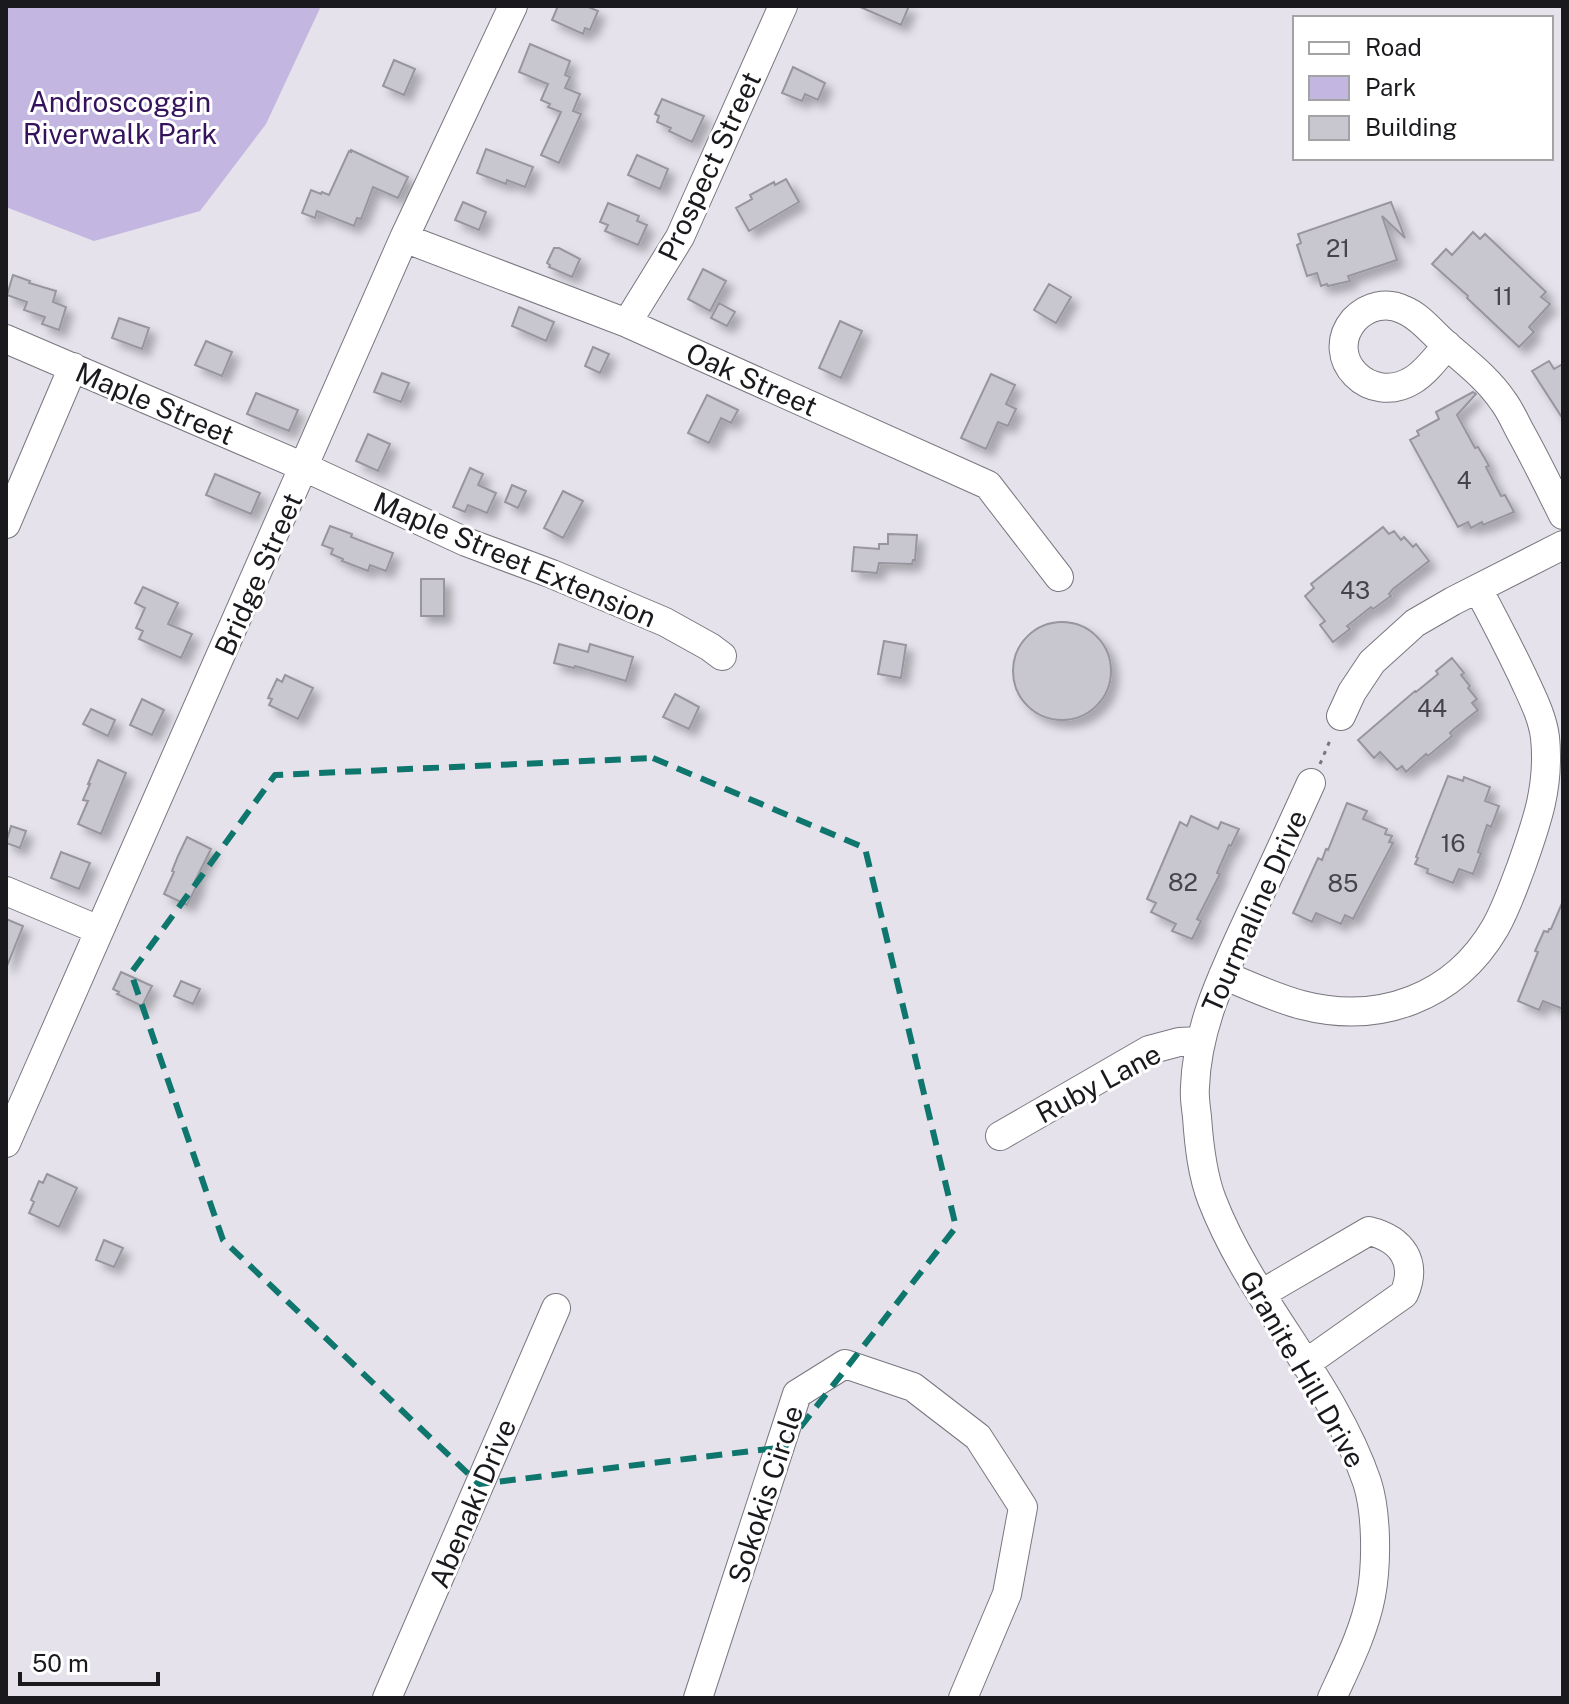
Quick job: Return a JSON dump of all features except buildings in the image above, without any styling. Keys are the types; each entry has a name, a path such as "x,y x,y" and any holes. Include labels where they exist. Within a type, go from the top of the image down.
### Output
{"street":[{"name":"Bridge Street","path":"6,1143 404,238 513,6"},
{"name":"Prospect Street","path":"627,323 680,237 783,6"},
{"name":"Oak Street","path":"404,238 627,323 988,485 1059,577"},
{"name":"Maple Street","path":"6,339 304,467"},
{"path":"1447,345 1482,376 1504,401 1563,515"},
{"path":"6,524 73,367"},
{"name":"Maple Street Extension","path":"304,467 466,542 665,622 722,656"},
{"path":"1341,716 1352,692 1372,662 1415,623 1563,545"},
{"path":"1223,975 1300,1005 1355,1012 1381,1009 1406,1003 1449,980 1465,967 1495,929 1506,907 1543,802 1547,771 1545,734 1537,708 1478,589"},
{"name":"Tourmaline Drive","path":"1200,1041 1211,1002 1311,783"},
{"path":"6,891 99,930"},
{"name":"Ruby Lane","path":"1000,1136 1149,1050 1179,1042 1200,1041"},
{"name":"Granite Hill Drive","path":"1200,1041 1194,1088 1199,1151 1212,1199 1232,1245 1347,1435 1368,1484 1375,1530 1372,1592 1365,1623 1332,1698"},
{"path":"1261,1294 1369,1231 1384,1235 1400,1247 1409,1266 1410,1281 1404,1294 1305,1364"},
{"name":"Abenaki Drive","path":"387,1698 556,1308"},
{"name":"Sokokis Circle","path":"698,1698 797,1394 845,1364 913,1387 978,1437 1023,1507 1007,1594 963,1698"}],"path":[{"path":"1311,783 1341,716"}],"highlighted area":[{"path":"653,758 865,848 956,1227 785,1447 479,1484 223,1240 131,973 275,775"}],"green space":[{"name":"Androscoggin Riverwalk Park","path":"6,6 321,6 266,124 200,211 94,241 6,207"}]}
